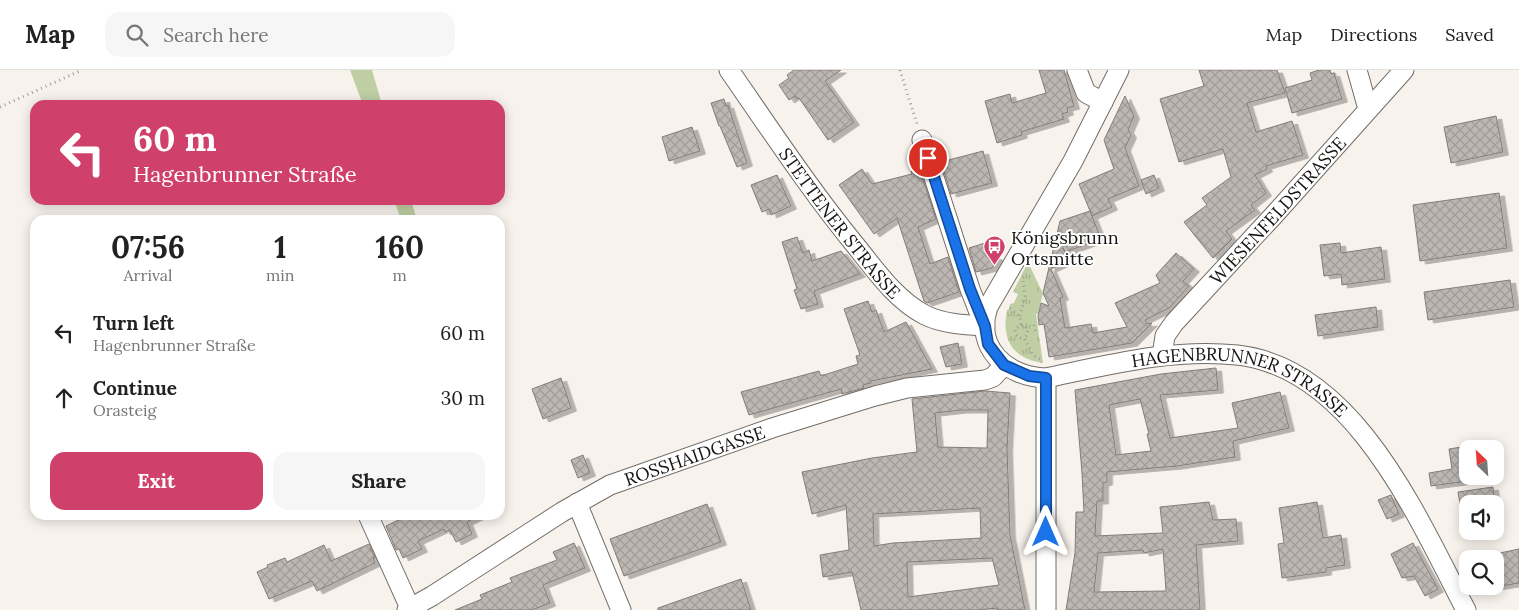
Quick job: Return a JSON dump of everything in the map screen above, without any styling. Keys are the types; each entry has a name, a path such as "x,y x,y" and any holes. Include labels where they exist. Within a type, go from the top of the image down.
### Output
{"street":[{"name":"STETTENER STRASSE","path":"729,70 845,233 903,300 927,316 963,325 985,326"},
{"path":"1077,70 1086,92 1103,102"},
{"path":"985,326 988,307 1014,277 1119,70"},
{"path":"1357,70 1368,109"},
{"name":"WIESENFELDSTRASSE","path":"1162,356 1165,336 1174,323 1404,70"},
{"name":"HAGENBRUNNER STRASSE","path":"922,140 970,289 985,326 988,344 1004,365 1029,376 1044,369 1162,356 1217,354 1257,358 1290,370 1320,392 1351,422 1394,475 1416,512 1466,610"},
{"name":"ROSSHAIDGASSE","path":"409,609 523,536 610,485 814,414 907,388 985,380 993,377 1004,365"},
{"path":"1044,369 1046,610"},
{"path":"577,503 621,610"},
{"path":"370,520 409,609"}],"path":[{"path":"0,107 82,70"},
{"path":"900,70 922,140"},
{"path":"1014,277 1025,296 1020,317 1021,325"},
{"path":"1010,308 1020,317"},
{"path":"1021,325 1025,326 1028,330"},
{"path":"1021,325 1015,329 1015,333 1020,338 1024,338 1033,355 1044,369"},
{"path":"1028,330 1035,329"},
{"path":"1024,338 1028,330"}],"green space":[{"path":"350,70 372,70 381,100 361,100"},
{"path":"396,205 412,205 416,215 399,215"},
{"path":"1028,262 1043,294 1038,313 1036,314 1043,363 1033,361 1017,352 1008,339 1006,330 1007,310 1010,304 1014,303 1018,294 1013,292"}],"building":[{"path":"794,70 841,70 825,81 854,122 828,140 799,98 797,99 795,96 789,100 779,85 789,78 787,75"},
{"path":"1039,70 1064,70 1074,106 1067,108 1068,112 1062,114 1064,119 1021,132 1022,135 997,143 985,101 1010,94 1012,103 1046,93"},
{"path":"1199,70 1277,70 1285,93 1247,103 1256,132 1292,121 1303,155 1266,166 1267,169 1255,175 1266,193 1251,205 1255,210 1226,231 1232,239 1213,258 1184,222 1207,205 1202,198 1231,177 1223,149 1179,162 1160,99 1204,86"},
{"path":"1319,70 1330,70 1331,74 1334,73 1342,99 1292,113 1285,88 1312,80 1310,73"},
{"path":"1125,96 1134,116 1128,130 1131,135 1125,148 1139,186 1108,199 1112,207 1092,216 1079,184 1114,169 1104,140"},
{"path":"724,99 726,106 728,105 747,163 737,167 711,103"},
{"path":"1496,116 1503,152 1451,163 1444,127"},
{"path":"692,127 700,151 669,161 662,137"},
{"path":"983,151 992,183 951,194 941,162"},
{"path":"919,168 936,219 918,227 930,264 948,257 959,292 927,303 924,301 897,218 874,234 839,185 862,169 872,184 912,174 911,171"},
{"path":"777,175 791,206 771,215 769,209 762,212 751,185"},
{"path":"1154,175 1159,188 1146,194 1141,180"},
{"path":"1499,193 1507,248 1420,261 1413,205"},
{"path":"1090,211 1101,239 1065,252 1063,248 1068,261 1051,269 1063,297 1060,298 1065,328 1091,324 1093,333 1127,327 1115,303 1160,283 1156,275 1176,253 1194,269 1183,281 1189,286 1169,308 1145,320 1147,324 1152,323 1132,343 1049,357 1044,324 1039,325 1038,316 1041,303 1049,306 1043,293 1060,221"},
{"path":"797,237 803,253 809,250 812,261 841,251 860,274 814,291 818,304 801,309 794,290 797,289 782,242"},
{"path":"985,243 988,253 998,258 992,268 976,272 969,248"},
{"path":"1340,243 1341,253 1381,247 1385,279 1342,285 1341,274 1324,276 1320,245"},
{"path":"1510,280 1514,307 1428,320 1424,292"},
{"path":"868,301 872,312 876,310 884,332 906,322 932,369 871,381 871,383 863,385 864,388 842,394 841,389 749,415 741,392 819,371 821,376 858,364 856,356 860,355 844,309"},
{"path":"1376,307 1378,327 1318,336 1315,315"},
{"path":"958,343 962,364 946,367 940,347"},
{"path":"1216,368 1218,390 1160,395 1170,438 1238,428 1232,403 1280,392 1289,428 1233,441 1235,457 1177,466 1107,472 1107,482 1103,483 1103,501 1097,501 1095,536 1163,533 1160,507 1209,502 1213,520 1236,519 1238,541 1196,545 1200,610 1066,610 1075,553 1076,512 1084,512 1075,390 1161,374","holes":["1140,399 1149,434 1147,434 1151,451 1116,455 1109,405","1163,549 1166,591 1094,592 1098,553 1143,550 1144,553"]},
{"path":"561,378 571,408 543,419 532,389"},
{"path":"985,391 1010,393 1007,449 1010,535 1025,610 998,610 997,608 977,610 861,610 852,572 823,577 820,555 849,550 846,505 812,514 802,472 872,458 917,452 912,399","holes":["961,410 988,410 987,448 938,447 935,413","980,508 981,538 893,543 874,546 873,514","992,558 999,585 908,597 907,562"]},
{"path":"1459,447 1459,482 1431,486 1429,473 1452,469 1449,449"},
{"path":"583,455 590,473 578,478 571,460"},
{"path":"1493,487 1494,495 1459,495 1459,498 1458,492"},
{"path":"1391,495 1399,514 1387,519 1378,500"},
{"path":"1317,502 1323,538 1341,535 1345,565 1326,568 1326,572 1282,578 1278,544 1284,543 1279,508"},
{"path":"707,504 721,542 624,576 610,539"},
{"path":"399,520 471,520 467,522 472,534 456,542 450,530 445,532 444,529 418,541 422,549 403,558 399,549 396,550 386,526"},
{"path":"574,543 585,568 543,585 550,603 532,610 455,610 482,599 480,595 512,582 510,578 557,560 553,552"},
{"path":"1413,543 1438,589 1425,596 1414,576 1402,578 1391,554"},
{"path":"369,544 375,558 373,558 375,563 317,591 312,581 269,599 257,572 268,567 267,565 285,558 287,562 324,545 331,561"},
{"path":"1519,549 1519,583 1504,586 1504,552"},
{"path":"741,579 751,610 658,610 658,608"}],"place":[{"name":"Königsbrunn Ortsmitte","path":"995,266"}],"route":[{"path":"928,158 970,289 985,326 988,344 1004,365 1018,373 1046,378 1046,532"}]}
